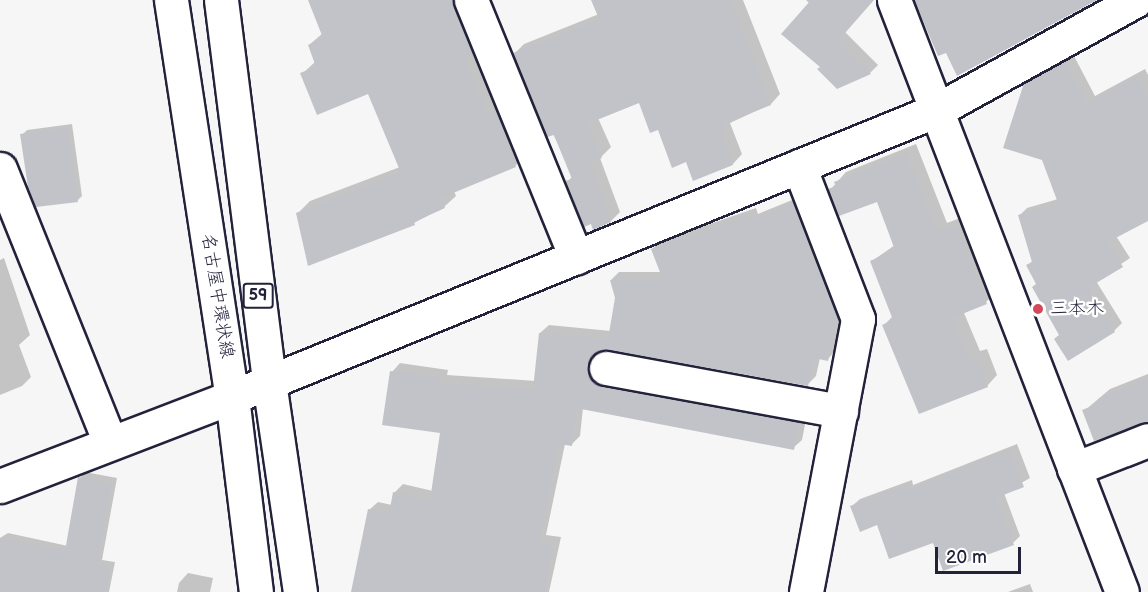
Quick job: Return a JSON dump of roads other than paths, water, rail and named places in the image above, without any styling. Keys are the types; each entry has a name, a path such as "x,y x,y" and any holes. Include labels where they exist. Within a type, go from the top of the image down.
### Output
{"street":[{"name":"名古屋中環状線","path":"171,0 232,397 256,592"},
{"name":"59","path":"221,0 269,382 300,592"},
{"path":"471,0 576,257"},
{"path":"894,0 1122,592"},
{"path":"0,486 232,397 937,110 1132,1"},
{"path":"799,166 858,319 806,592"},
{"path":"0,170 110,443"},
{"path":"606,368 841,411"},
{"path":"1074,469 1148,440"}],"place":[{"name":"三本木","path":"1038,309"}]}
